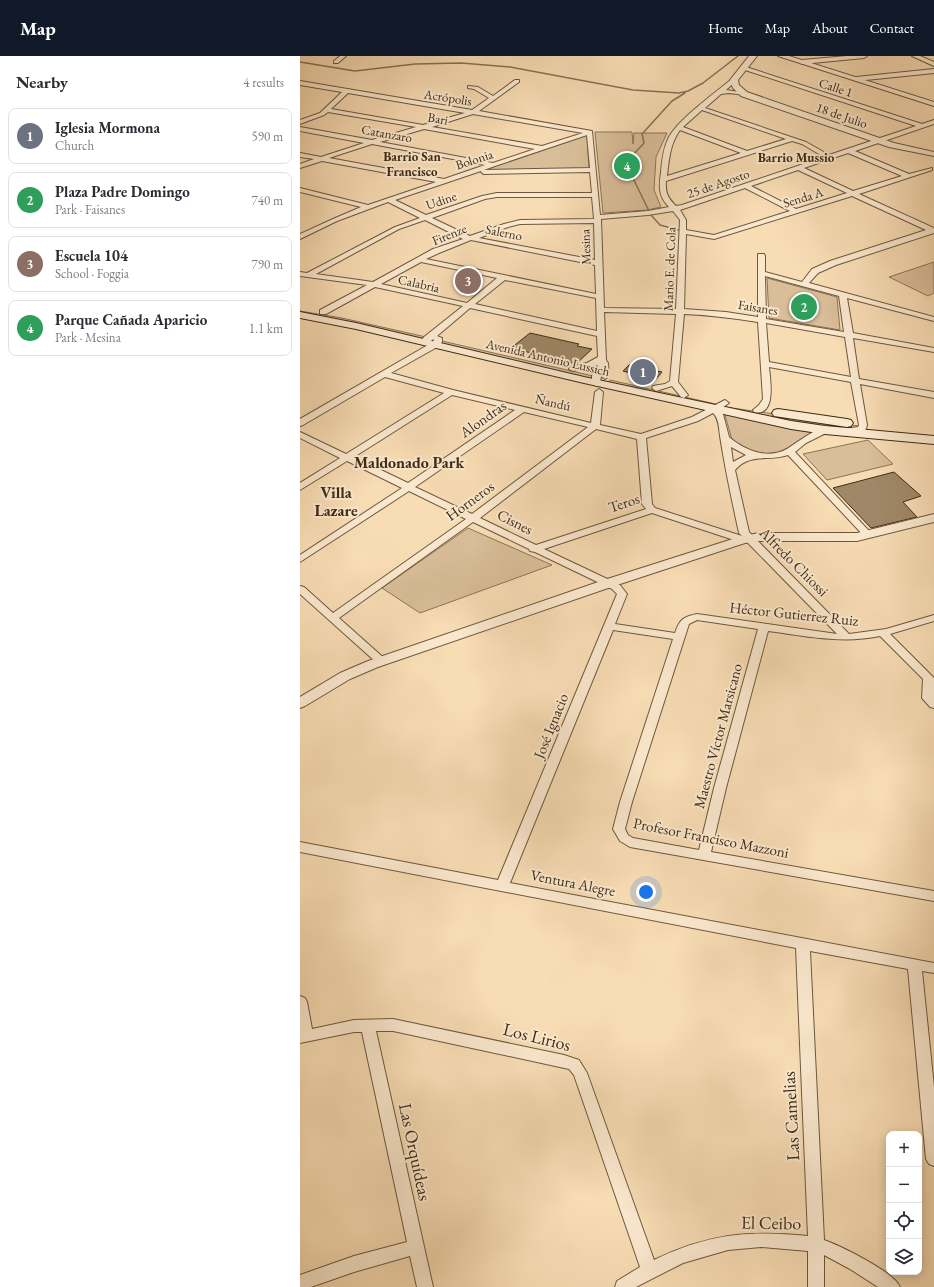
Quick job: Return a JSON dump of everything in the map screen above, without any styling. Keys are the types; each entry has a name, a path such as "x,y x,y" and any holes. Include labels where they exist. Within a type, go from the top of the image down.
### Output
{"main road":[{"name":"Avenida Antonio Lussich","path":"300,309 323,312 432,341 713,409 807,428 934,440"},
{"name":"Avenida Antonio Lussich","path":"300,315 573,369 599,381 656,388 757,410 934,434"}],"street":[{"path":"336,62 343,56"},
{"name":"Mario E. de Cola","path":"674,382 680,312 683,220 666,200 662,191 666,152 671,138 679,127 734,80 753,56"},
{"path":"782,56 934,104"},
{"path":"802,62 864,56"},
{"path":"915,56 934,64"},
{"name":"Calle 1","path":"744,68 922,126"},
{"path":"856,79 934,71"},
{"path":"734,80 736,86 744,94"},
{"path":"300,166 373,142 474,112 517,82"},
{"name":"Acrópolis","path":"300,83 591,133"},
{"path":"470,86 494,99"},
{"path":"300,122 315,117 328,110 346,90"},
{"name":"18 de Julio","path":"718,93 729,92 744,94 905,148 934,154"},
{"path":"701,108 811,146 829,158"},
{"name":"Bari","path":"328,110 545,148"},
{"name":"25 de Agosto","path":"597,219 674,209 934,122"},
{"path":"679,127 746,153"},
{"name":"Catanzaro","path":"300,129 494,165"},
{"name":"Bolonia","path":"300,237 335,220 368,207 591,133"},
{"name":"Mesina","path":"591,133 594,195 597,219 602,335 602,359 600,363 599,381"},
{"path":"662,180 792,139"},
{"path":"849,151 909,176"},
{"path":"300,155 444,181"},
{"path":"798,168 933,230"},
{"name":"Senda A","path":"682,231 714,237 930,169"},
{"path":"473,172 593,170"},
{"path":"746,186 797,212"},
{"path":"300,190 368,207"},
{"name":"Udine","path":"304,275 382,235 490,196 594,195"},
{"name":"Salerno","path":"389,200 470,238 598,263"},
{"name":"Firenze","path":"323,312 436,251 506,225 520,222 597,219"},
{"path":"804,284 815,271 833,263 933,230"},
{"path":"757,410 762,406 766,399 762,320 761,256"},
{"path":"420,260 600,297"},
{"path":"761,273 934,319"},
{"name":"Calabria","path":"304,275 373,285 602,335"},
{"path":"300,423 384,374 432,341 467,306 502,278"},
{"path":"843,295 855,381 863,425 862,428 847,432"},
{"name":"Faisanes","path":"600,310 714,313 934,350"},
{"path":"573,369 590,365 602,359"},
{"path":"764,364 934,395"},
{"name":"Ñandú","path":"384,374 451,392 641,437"},
{"path":"595,426 599,381"},
{"path":"656,388 667,386 674,382 684,395"},
{"path":"300,487 451,392"},
{"path":"641,437 695,419 725,403"},
{"name":"Alondras","path":"300,560 522,409"},
{"name":"Alfredo Chiossi","path":"713,409 719,414 722,423 730,470 746,539 846,637"},
{"path":"695,419 708,418 722,423"},
{"name":"Horneros","path":"333,618 473,518 595,426"},
{"path":"730,470 740,461 755,455 776,455 789,451 808,438 825,430"},
{"name":"Cisnes","path":"300,435 534,549 608,583"},
{"name":"Teros","path":"534,549 652,510 647,504 641,437"},
{"path":"724,437 736,447 755,455"},
{"path":"789,451 868,535"},
{"path":"652,510 746,539"},
{"path":"300,703 345,676 381,661 608,583 746,539 759,537 857,537 934,518"},
{"name":"José Ignacio","path":"502,886 622,594 616,587 608,583"},
{"path":"300,589 381,661"},
{"name":"Héctor Gutierrez Ruiz","path":"697,618 857,638 884,634 934,618"},
{"name":"Profesor Francisco Mazzoni","path":"697,618 689,619 684,623 626,802 619,829 624,838 630,842 934,896"},
{"path":"609,626 680,637"},
{"name":"Maestro Víctor Marsicano","path":"704,854 720,788 764,626"},
{"path":"884,634 931,681 928,698 934,704"},
{"name":"Ventura Alegre","path":"300,847 934,968"},
{"name":"Las Camelias","path":"803,944 816,1245 816,1287"},
{"path":"914,964 934,1159"},
{"path":"300,1002 303,1036"},
{"name":"Las Orquídeas","path":"368,1025 426,1287"},
{"name":"Los Lirios","path":"303,1036 354,1026 393,1025 574,1064 580,1073 649,1270"},
{"name":"El Ceibo","path":"623,1287 649,1270 686,1253 726,1242 750,1239 776,1239 816,1245 833,1251 892,1287"},
{"path":"300,1283 354,1264 417,1247"}],"shaded area":[{"path":"595,132 632,132 633,144 634,133 667,133 656,157 654,190 661,207 647,210 603,213"},
{"path":"587,135 589,169 482,170"},
{"path":"934,262 934,293 928,296 889,277"},
{"path":"767,278 837,297 840,330 769,318"},
{"path":"300,311 342,318 426,337 422,341 300,313"},
{"path":"442,341 593,376 592,379 440,344"},
{"path":"610,380 720,405 713,406 608,383"},
{"path":"725,407 859,426 858,429 811,427"},
{"path":"726,414 813,432 778,453 771,454 757,452 732,440"},
{"path":"868,440 893,464 827,480 803,454"},
{"path":"468,528 552,565 420,613 382,588"}],"building":[{"path":"530,333 579,344 577,346 592,349 576,364 511,348"},
{"path":"629,365 662,372 656,379 645,376 643,379 632,376 634,374 623,371"},
{"path":"894,472 921,496 903,502 917,517 871,528 833,488"}],"waterway":[{"path":"300,62 355,71 415,64 461,63 510,67 633,90 679,93 688,91 703,83 738,56"},
{"path":"649,211 630,172 632,156 644,143 642,134 672,101 685,93"},
{"path":"651,215 660,225 682,231"}],"place":[{"name":"Parque Cañada Aparicio","path":"627,166"},
{"name":"Escuela 104","path":"468,281"},
{"name":"Plaza Padre Domingo","path":"804,307"},
{"name":"Iglesia Mormona","path":"643,372"}],"district":[{"name":"Barrio Mussio","path":"796,157"},
{"name":"Barrio San Francisco","path":"412,164"},
{"name":"Maldonado Park","path":"409,462"},
{"name":"Villa Lazare","path":"336,501"}]}
